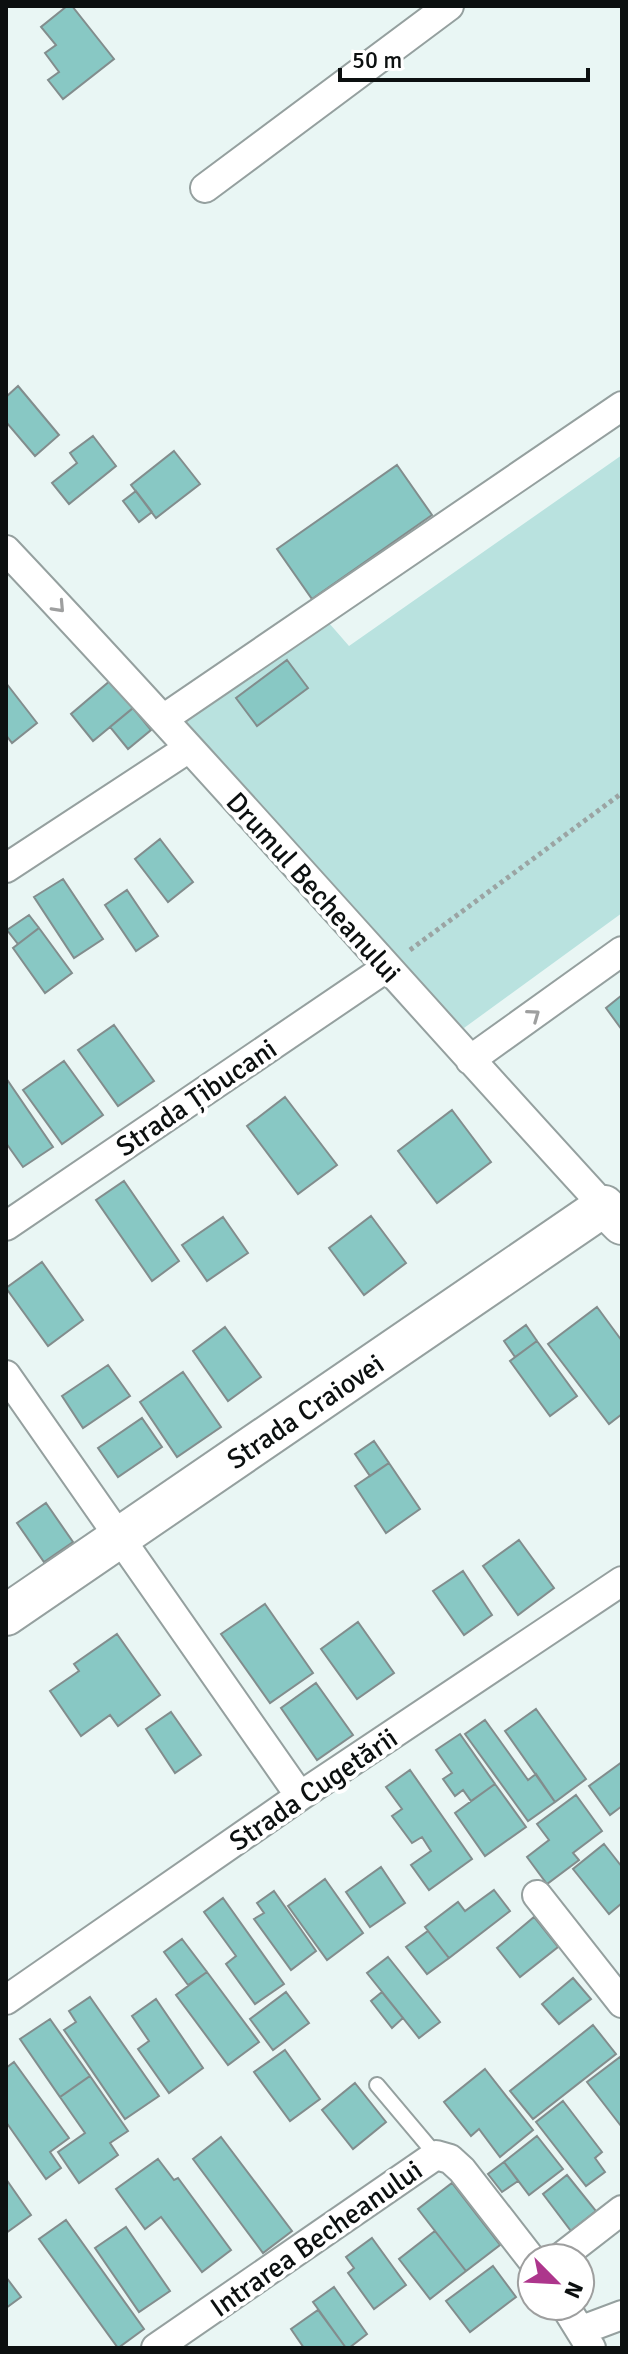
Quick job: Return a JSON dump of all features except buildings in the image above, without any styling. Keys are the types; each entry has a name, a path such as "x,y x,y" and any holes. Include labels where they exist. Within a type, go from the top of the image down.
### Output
{"street":[{"path":"205,188 449,6"},
{"path":"163,719 622,406"},
{"name":"Drumul Becheanului","path":"6,550 613,1215"},
{"path":"6,868 189,748"},
{"path":"470,1060 622,951"},
{"name":"Strada Țibucani","path":"6,1226 386,968"},
{"name":"Strada Craiovei","path":"6,1615 613,1215"},
{"path":"6,1375 300,1796"},
{"name":"Strada Cugetării","path":"6,2000 300,1796 622,1581"},
{"path":"537,1895 622,2003"},
{"name":"Intrarea Becheanului","path":"156,2348 436,2155 450,2159 462,2170 518,2242"},
{"path":"581,2242 622,2210"},
{"path":"576,2322 587,2339 622,2315"}],"lane":[{"path":"377,2085 436,2155"}],"path":[{"path":"417,945 622,793"}],"shaded area":[{"path":"622,455 622,913 464,1028 168,718 322,615 349,646"}]}
